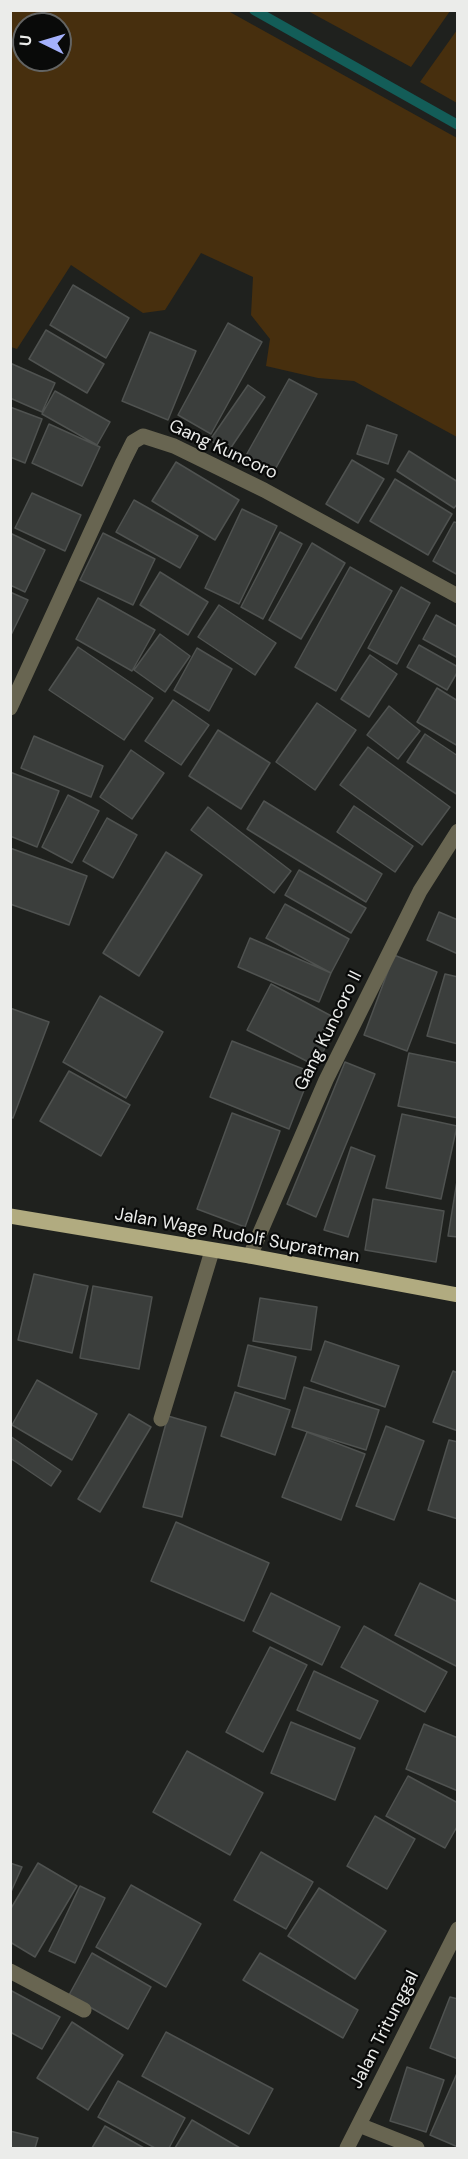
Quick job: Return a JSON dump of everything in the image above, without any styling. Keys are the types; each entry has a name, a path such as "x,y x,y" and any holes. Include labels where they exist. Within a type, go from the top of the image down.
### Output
{"main road":[{"name":"Jalan Wage Rudolf Supratman","path":"10,1216 250,1256 458,1295"}],"street":[{"name":"Gang Kuncoro","path":"10,708 123,462 133,442 143,436 174,446 264,490 458,596"},
{"name":"Gang Kuncoro II","path":"250,1256 326,1080 420,891 458,831"},
{"path":"161,1419 212,1251"},
{"name":"Jalan Tritunggal","path":"347,2148 458,1929"},
{"path":"10,1971 84,2010"},
{"path":"359,2125 417,2148"}],"shaded area":[{"path":"10,11 228,11 457,138 457,437 354,381 318,378 266,366 270,339 251,315 253,277 201,253 165,310 143,313 71,265 17,349 11,347"},
{"path":"308,11 450,11 411,67"},
{"path":"457,30 457,103 420,82"}],"building":[{"path":"73,285 129,318 106,358 50,325"},
{"path":"228,323 262,342 211,434 178,415"},
{"path":"46,330 104,364 87,393 29,359"},
{"path":"150,332 196,351 168,420 122,401"},
{"path":"10,363 55,383 42,412 10,398"},
{"path":"289,379 317,394 272,475 244,459"},
{"path":"248,385 265,397 228,452 210,440"},
{"path":"55,391 110,422 97,445 42,414"},
{"path":"10,407 42,419 25,463 10,457"},
{"path":"49,424 100,447 82,486 32,463"},
{"path":"367,425 397,435 388,464 357,454"},
{"path":"409,451 458,482 458,503 454,508 397,471"},
{"path":"352,460 384,479 358,523 326,504"},
{"path":"176,462 239,500 215,540 152,501"},
{"path":"395,479 452,514 428,555 370,521"},
{"path":"32,493 81,515 65,551 15,528"},
{"path":"134,500 198,536 180,568 116,532"},
{"path":"242,509 277,526 239,604 205,588"},
{"path":"454,522 458,523 458,575 433,561"},
{"path":"280,532 302,544 263,619 241,607"},
{"path":"10,533 45,550 25,592 10,585"},
{"path":"103,533 155,559 133,605 80,580"},
{"path":"312,543 345,563 301,639 269,620"},
{"path":"350,567 392,591 336,691 295,667"},
{"path":"160,572 208,602 188,635 140,605"},
{"path":"401,587 430,603 397,664 368,648"},
{"path":"10,592 28,600 10,637"},
{"path":"98,598 155,630 132,671 76,639"},
{"path":"219,605 276,643 255,675 198,637"},
{"path":"436,615 458,627 458,658 423,639"},
{"path":"160,634 190,656 165,692 134,670"},
{"path":"419,645 458,667 447,690 407,667"},
{"path":"78,647 153,698 124,740 49,690"},
{"path":"197,648 232,669 209,711 174,690"},
{"path":"370,655 397,674 369,717 341,699"},
{"path":"437,688 458,701 458,746 417,722"},
{"path":"173,700 209,725 181,765 145,741"},
{"path":"317,703 356,730 315,790 276,762"},
{"path":"389,706 420,731 398,759 367,735"},
{"path":"218,730 270,763 241,809 189,776"},
{"path":"425,734 458,756 458,795 407,762"},
{"path":"34,736 103,766 91,797 21,768"},
{"path":"368,747 450,807 422,845 340,785"},
{"path":"131,750 164,773 132,819 100,797"},
{"path":"10,772 59,791 37,847 10,836"},
{"path":"68,795 99,811 72,863 42,847"},
{"path":"264,801 382,874 366,902 247,829"},
{"path":"354,806 413,846 395,872 337,832"},
{"path":"208,807 291,871 274,893 191,830"},
{"path":"107,818 137,835 113,878 83,861"},
{"path":"10,848 87,876 69,925 10,904"},
{"path":"166,852 202,875 139,976 103,953"},
{"path":"299,870 366,908 351,933 285,895"},
{"path":"285,904 349,939 331,973 266,938"},
{"path":"439,912 458,920 458,954 427,940"},
{"path":"250,938 331,973 319,1002 238,967"},
{"path":"394,955 437,972 407,1051 364,1035"},
{"path":"445,974 458,977 458,1044 427,1036"},
{"path":"271,984 339,1020 316,1066 247,1030"},
{"path":"100,996 163,1032 126,1098 63,1062"},
{"path":"10,1008 49,1022 13,1118 10,1117"},
{"path":"232,1041 311,1072 289,1129 210,1097"},
{"path":"409,1053 458,1063 458,1118 398,1106"},
{"path":"345,1062 375,1074 316,1217 287,1204"},
{"path":"69,1071 130,1105 101,1156 40,1121"},
{"path":"232,1113 280,1131 245,1227 197,1209"},
{"path":"402,1114 457,1126 441,1199 386,1188"},
{"path":"351,1147 375,1156 348,1237 324,1230"},
{"path":"458,1181 458,1237 448,1236"},
{"path":"373,1199 444,1211 436,1262 365,1250"},
{"path":"34,1274 88,1286 72,1353 18,1340"},
{"path":"93,1286 152,1297 139,1369 80,1358"},
{"path":"260,1298 317,1307 311,1350 253,1341"},
{"path":"325,1341 399,1366 385,1407 311,1381"},
{"path":"248,1345 296,1357 285,1399 238,1386"},
{"path":"453,1371 458,1373 458,1431 433,1422"},
{"path":"37,1380 97,1414 72,1460 12,1425"},
{"path":"304,1387 379,1410 366,1450 292,1427"},
{"path":"235,1392 290,1410 275,1455 221,1436"},
{"path":"129,1414 151,1427 100,1512 78,1499"},
{"path":"168,1416 206,1427 182,1517 143,1507"},
{"path":"386,1426 424,1441 394,1520 356,1506"},
{"path":"307,1432 365,1454 341,1520 282,1497"},
{"path":"10,1436 61,1471 51,1486 10,1458"},
{"path":"449,1440 458,1442 458,1519 428,1510"},
{"path":"176,1522 269,1563 244,1621 151,1581"},
{"path":"420,1583 458,1602 458,1667 395,1635"},
{"path":"271,1593 340,1627 322,1665 253,1631"},
{"path":"364,1626 447,1672 425,1712 341,1667"},
{"path":"270,1647 307,1665 263,1752 226,1732"},
{"path":"314,1671 378,1701 360,1739 297,1710"},
{"path":"291,1722 355,1748 335,1800 271,1773"},
{"path":"424,1724 458,1738 458,1791 406,1769"},
{"path":"187,1751 263,1793 230,1855 153,1812"},
{"path":"408,1776 458,1803 458,1825 445,1848 386,1816"},
{"path":"375,1816 415,1839 387,1889 347,1866"},
{"path":"261,1852 313,1882 286,1929 234,1900"},
{"path":"10,1863 22,1867 10,1894"},
{"path":"38,1863 77,1886 35,1957 10,1942 10,1910"},
{"path":"131,1885 201,1924 166,1987 96,1947"},
{"path":"80,1886 105,1898 75,1963 49,1951"},
{"path":"319,1888 386,1931 355,1979 288,1936"},
{"path":"92,1953 151,1987 128,2029 69,1995"},
{"path":"260,1953 358,2010 343,2038 243,1980"},
{"path":"10,1990 60,2017 42,2049 10,2032"},
{"path":"450,1997 458,1999 458,2059 430,2048"},
{"path":"72,2022 123,2055 88,2110 37,2078"},
{"path":"166,2032 273,2089 249,2134 142,2076"},
{"path":"407,2067 444,2080 426,2132 390,2121"},
{"path":"458,2071 458,2147 430,2135"},
{"path":"118,2081 185,2118 169,2148 155,2148 98,2117"},
{"path":"192,2120 240,2148 175,2148"},
{"path":"105,2126 144,2148 92,2148"},
{"path":"10,2131 38,2138 35,2148 10,2148"}],"waterway":[{"path":"254,10 458,125"}]}
